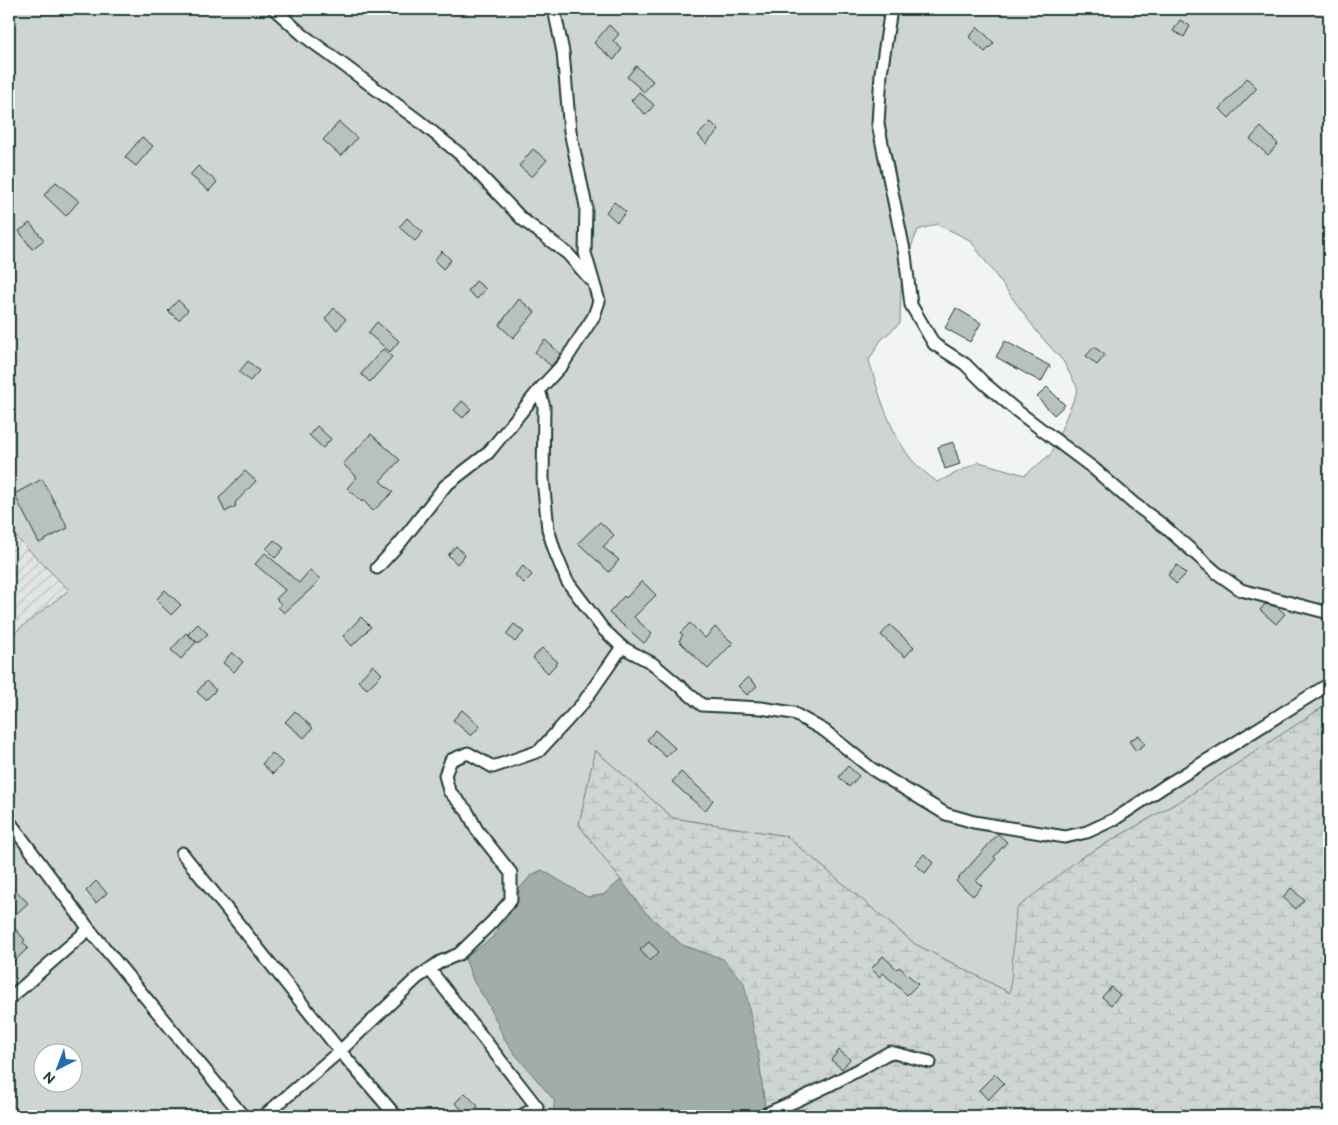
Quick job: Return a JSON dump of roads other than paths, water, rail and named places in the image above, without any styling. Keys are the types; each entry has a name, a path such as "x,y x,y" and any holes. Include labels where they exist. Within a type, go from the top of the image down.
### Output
{"street":[{"path":"274,9 303,35 418,120 461,155 522,220 568,254 592,281"},
{"path":"377,568 400,543 445,486 488,453 539,390 563,364 594,316 599,301 584,253 586,206 570,131 563,52 554,9"},
{"path":"891,9 881,73 878,124 905,255 911,305 934,344 965,364 1017,411 1093,468 1133,503 1164,526 1217,573 1241,590 1329,614"},
{"path":"539,390 544,407 543,479 548,529 567,582 603,629 622,647 652,663 702,705 761,708 793,713 825,731 872,769 946,814 974,822 1065,837 1087,832 1115,819 1329,684"},
{"path":"264,1116 340,1050 417,978 440,962 459,954 492,922 511,900 511,873 477,830 467,811 448,791 445,774 451,760 468,753 493,767 539,751 583,702 622,647"},
{"path":"9,821 90,928 242,1116"},
{"path":"182,853 340,1050 396,1116"},
{"path":"9,999 90,928"},
{"path":"430,970 536,1107 521,1116"},
{"path":"761,1116 804,1098 859,1071 890,1052 930,1062"}]}
